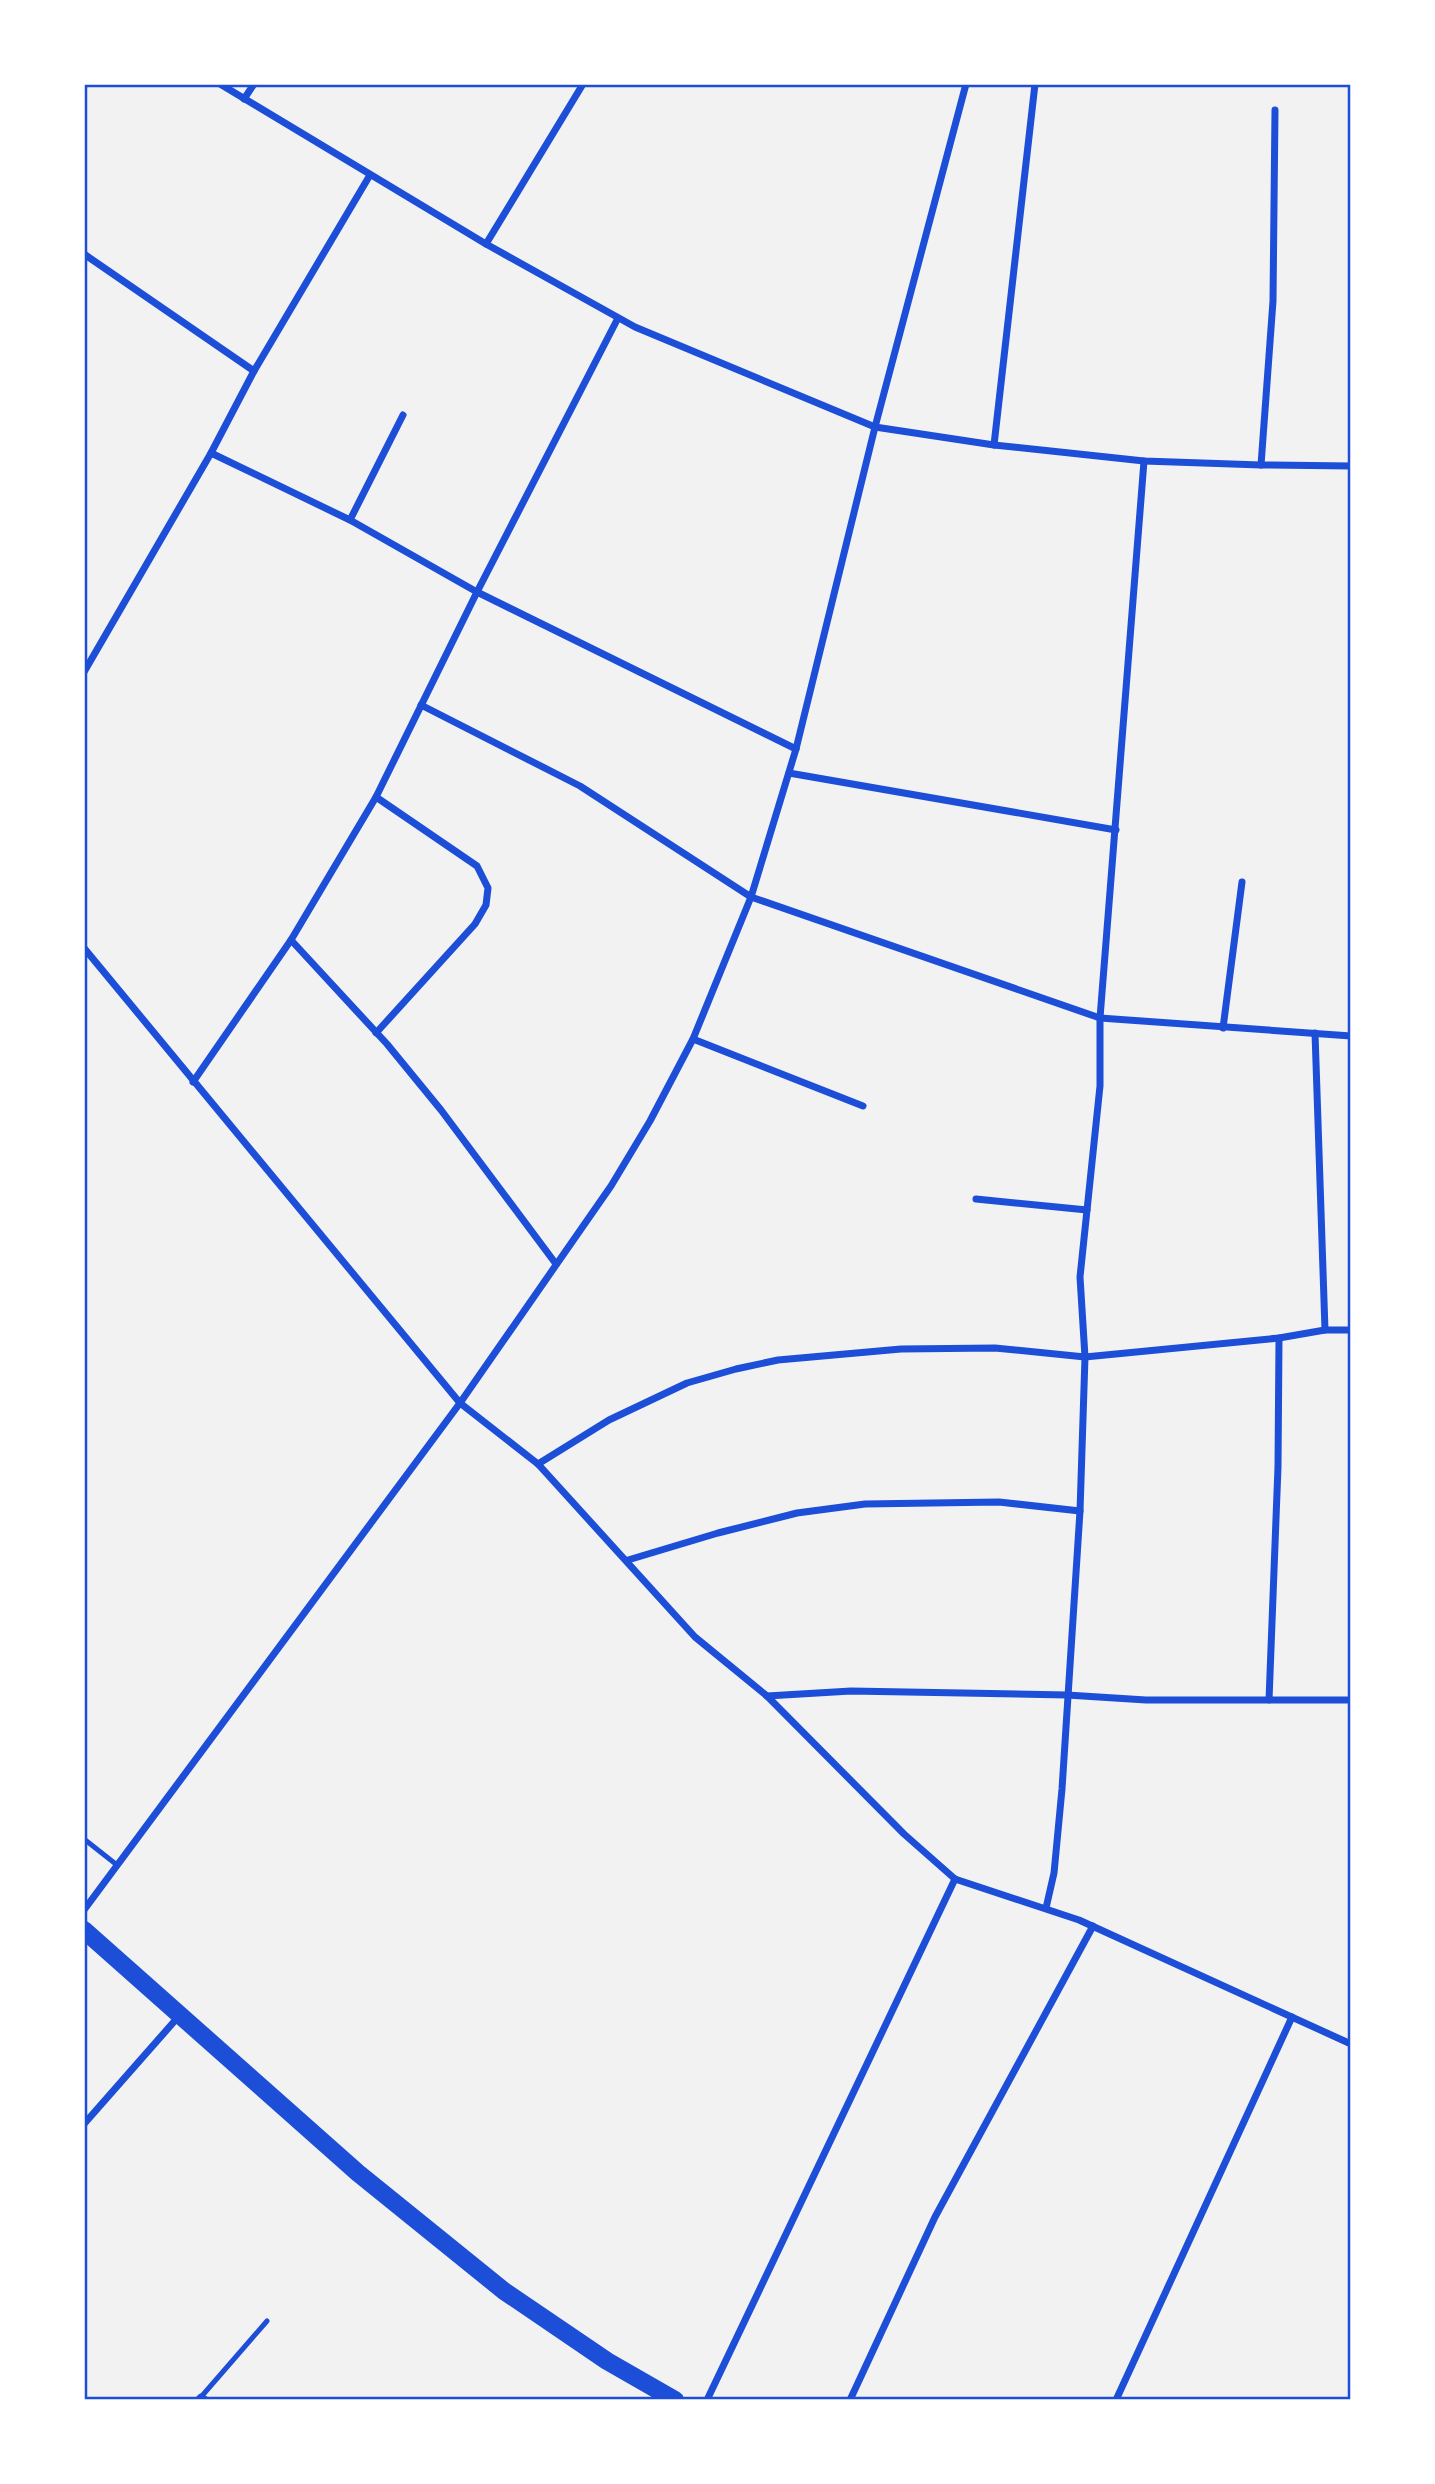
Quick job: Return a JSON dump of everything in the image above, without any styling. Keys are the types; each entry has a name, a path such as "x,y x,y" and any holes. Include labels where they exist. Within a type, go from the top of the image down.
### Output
{"main road":[{"path":"84,1930 358,2173 504,2291 607,2361 675,2400"}],"street":[{"path":"220,84 486,244 635,327 875,427 994,445 1144,461 1351,466"},
{"path":"244,99 254,84"},
{"path":"486,244 583,84"},
{"path":"84,1910 460,1403 611,1185 644,1131 693,1039 751,897 796,749 875,427 966,84"},
{"path":"994,445 1035,84"},
{"path":"1261,465 1273,301 1275,110"},
{"path":"84,671 211,453 254,370 370,175"},
{"path":"84,254 254,370"},
{"path":"193,1082 291,940 376,797 477,592 618,318"},
{"path":"350,520 403,415"},
{"path":"211,453 350,520 477,592 796,749"},
{"path":"1046,1908 1055,1861 1080,1511 1085,1357 1080,1277 1100,1086 1100,1018 1144,461"},
{"path":"421,705 580,786 751,897 1100,1018 1351,1036"},
{"path":"789,773 1116,830"},
{"path":"376,797 477,866 488,888 486,905 475,924 376,1032"},
{"path":"1223,1028 1242,882"},
{"path":"291,940 376,1032 441,1110 556,1264"},
{"path":"84,948 460,1403 538,1464 628,1560 695,1637 767,1696 904,1833 955,1879 1093,1926 1351,2044"},
{"path":"1315,1033 1325,1330"},
{"path":"693,1039 863,1106"},
{"path":"976,1199 1087,1210"},
{"path":"538,1464 608,1420 688,1383 778,1360 901,1349 995,1348 1085,1357 1279,1338 1325,1330 1351,1330"},
{"path":"1269,1700 1278,1467 1279,1338"},
{"path":"628,1560 797,1513 864,1504 999,1502 1080,1511"},
{"path":"767,1696 851,1691 1146,1699 1351,1700"},
{"path":"707,2400 955,1879"},
{"path":"850,2400 935,2217 1093,1926"},
{"path":"84,2124 180,2016"},
{"path":"1116,2400 1292,2017"}],"lane":[{"path":"84,1839 117,1865"},
{"path":"202,2399 267,2321"}]}
